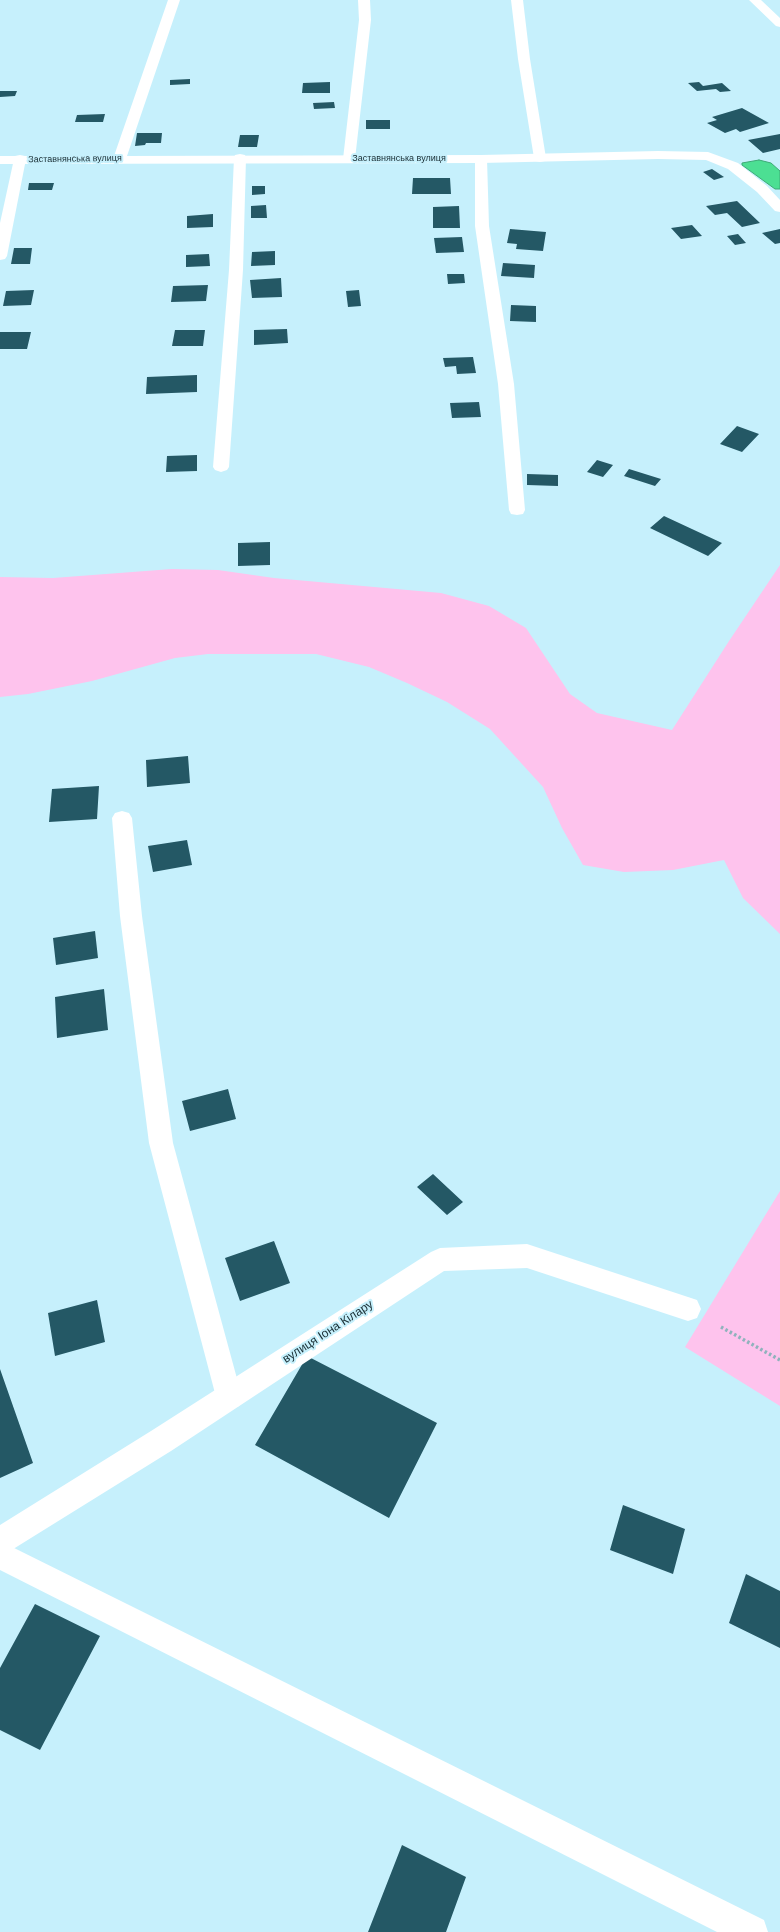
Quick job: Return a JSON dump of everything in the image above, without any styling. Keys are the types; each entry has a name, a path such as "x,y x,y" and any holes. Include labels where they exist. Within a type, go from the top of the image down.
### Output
{"street":[{"path":"120,158 174,0"},
{"path":"349,159 365,20 364,0"},
{"path":"517,0 524,59 540,158"},
{"path":"755,0 780,24"},
{"name":"Заставнянська вулиця","path":"0,160 120,158 481,159 658,155 708,156 732,166 762,189 780,208"},
{"path":"221,467 236,270 240,158"},
{"path":"0,256 20,159"},
{"path":"481,159 482,226 506,384 517,510"},
{"path":"122,818 131,916 161,1143 228,1397"},
{"name":"вулиця Іона Кілару","path":"0,1541 228,1397 440,1260 526,1256 688,1309"},
{"path":"0,1554 752,1932"}],"path":[{"path":"688,1309 780,1360"}],"shaded area":[{"path":"759,160 771,163 780,171 780,189 775,189 742,165 742,163"},
{"path":"780,565 780,934 743,898 724,860 673,870 624,872 583,865 562,828 543,787 490,729 447,702 369,667 316,654 208,654 175,658 92,681 28,694 0,697 0,577 53,578 172,569 218,570 274,578 441,593 489,606 526,628 570,694 597,713 672,730"},
{"path":"780,1191 780,1406 685,1347"}],"building":[{"path":"190,79 190,84 170,85 170,80"},
{"path":"330,82 330,93 302,93 303,83"},
{"path":"699,82 703,86 722,83 731,91 720,92 716,89 697,91 688,83"},
{"path":"0,91 17,91 15,96 0,97"},
{"path":"334,102 335,108 314,109 313,103"},
{"path":"742,108 769,123 740,132 736,129 725,133 707,123 717,120 712,117"},
{"path":"105,114 103,122 75,122 77,115"},
{"path":"366,120 390,120 390,129 366,129"},
{"path":"137,133 162,133 161,143 146,143 145,145 135,146"},
{"path":"780,134 780,149 763,153 748,140"},
{"path":"240,135 259,135 257,147 238,147"},
{"path":"712,169 724,177 714,180 703,172"},
{"path":"413,178 450,178 451,194 412,194"},
{"path":"29,183 54,183 52,190 28,190"},
{"path":"252,186 265,186 265,194 252,195"},
{"path":"737,201 760,223 742,227 727,213 715,215 706,206"},
{"path":"266,205 267,218 251,218 251,206"},
{"path":"459,206 460,228 433,228 433,207"},
{"path":"213,214 213,227 187,228 187,216"},
{"path":"692,225 702,236 681,239 671,228"},
{"path":"510,229 546,232 543,251 516,249 517,244 507,243"},
{"path":"780,229 780,243 775,244 762,233"},
{"path":"738,234 746,243 735,245 727,236"},
{"path":"462,237 464,252 436,253 434,238"},
{"path":"14,248 32,248 30,264 11,264"},
{"path":"275,251 275,265 251,266 252,252"},
{"path":"209,254 210,266 186,267 186,255"},
{"path":"503,263 535,265 534,278 501,276"},
{"path":"447,274 464,274 465,283 448,284"},
{"path":"281,278 282,297 252,298 250,280"},
{"path":"208,285 206,301 171,302 173,286"},
{"path":"34,290 31,305 3,306 6,291"},
{"path":"359,290 361,306 348,307 346,291"},
{"path":"511,305 536,306 536,322 510,321"},
{"path":"287,329 288,343 254,345 254,330"},
{"path":"175,330 205,330 203,346 172,346"},
{"path":"0,332 31,332 27,349 0,349"},
{"path":"473,357 476,373 457,374 456,366 445,367 443,358"},
{"path":"197,375 197,392 146,394 147,377"},
{"path":"479,402 481,417 452,418 450,403"},
{"path":"737,426 759,434 742,452 720,444"},
{"path":"197,455 197,471 166,472 167,456"},
{"path":"597,460 613,465 603,477 587,472"},
{"path":"629,469 661,479 655,486 624,476"},
{"path":"527,474 558,475 558,486 527,485"},
{"path":"664,516 722,543 708,556 650,528"},
{"path":"270,542 270,565 238,566 238,543"},
{"path":"188,756 190,783 147,787 146,760"},
{"path":"99,786 97,819 49,822 52,789"},
{"path":"187,840 192,865 153,872 148,846"},
{"path":"95,931 98,958 56,965 53,938"},
{"path":"104,989 108,1030 57,1038 55,997"},
{"path":"228,1089 236,1119 190,1131 182,1101"},
{"path":"433,1174 463,1202 447,1215 417,1187"},
{"path":"274,1241 290,1283 240,1301 225,1258"},
{"path":"97,1300 105,1342 55,1356 48,1313"},
{"path":"307,1356 437,1423 389,1518 255,1445"},
{"path":"0,1369 33,1463 0,1478"},
{"path":"623,1505 685,1529 673,1574 610,1550"},
{"path":"746,1574 780,1591 780,1648 729,1623"},
{"path":"35,1604 100,1636 40,1750 0,1730 0,1668"},
{"path":"402,1845 466,1877 446,1932 368,1932"}]}
